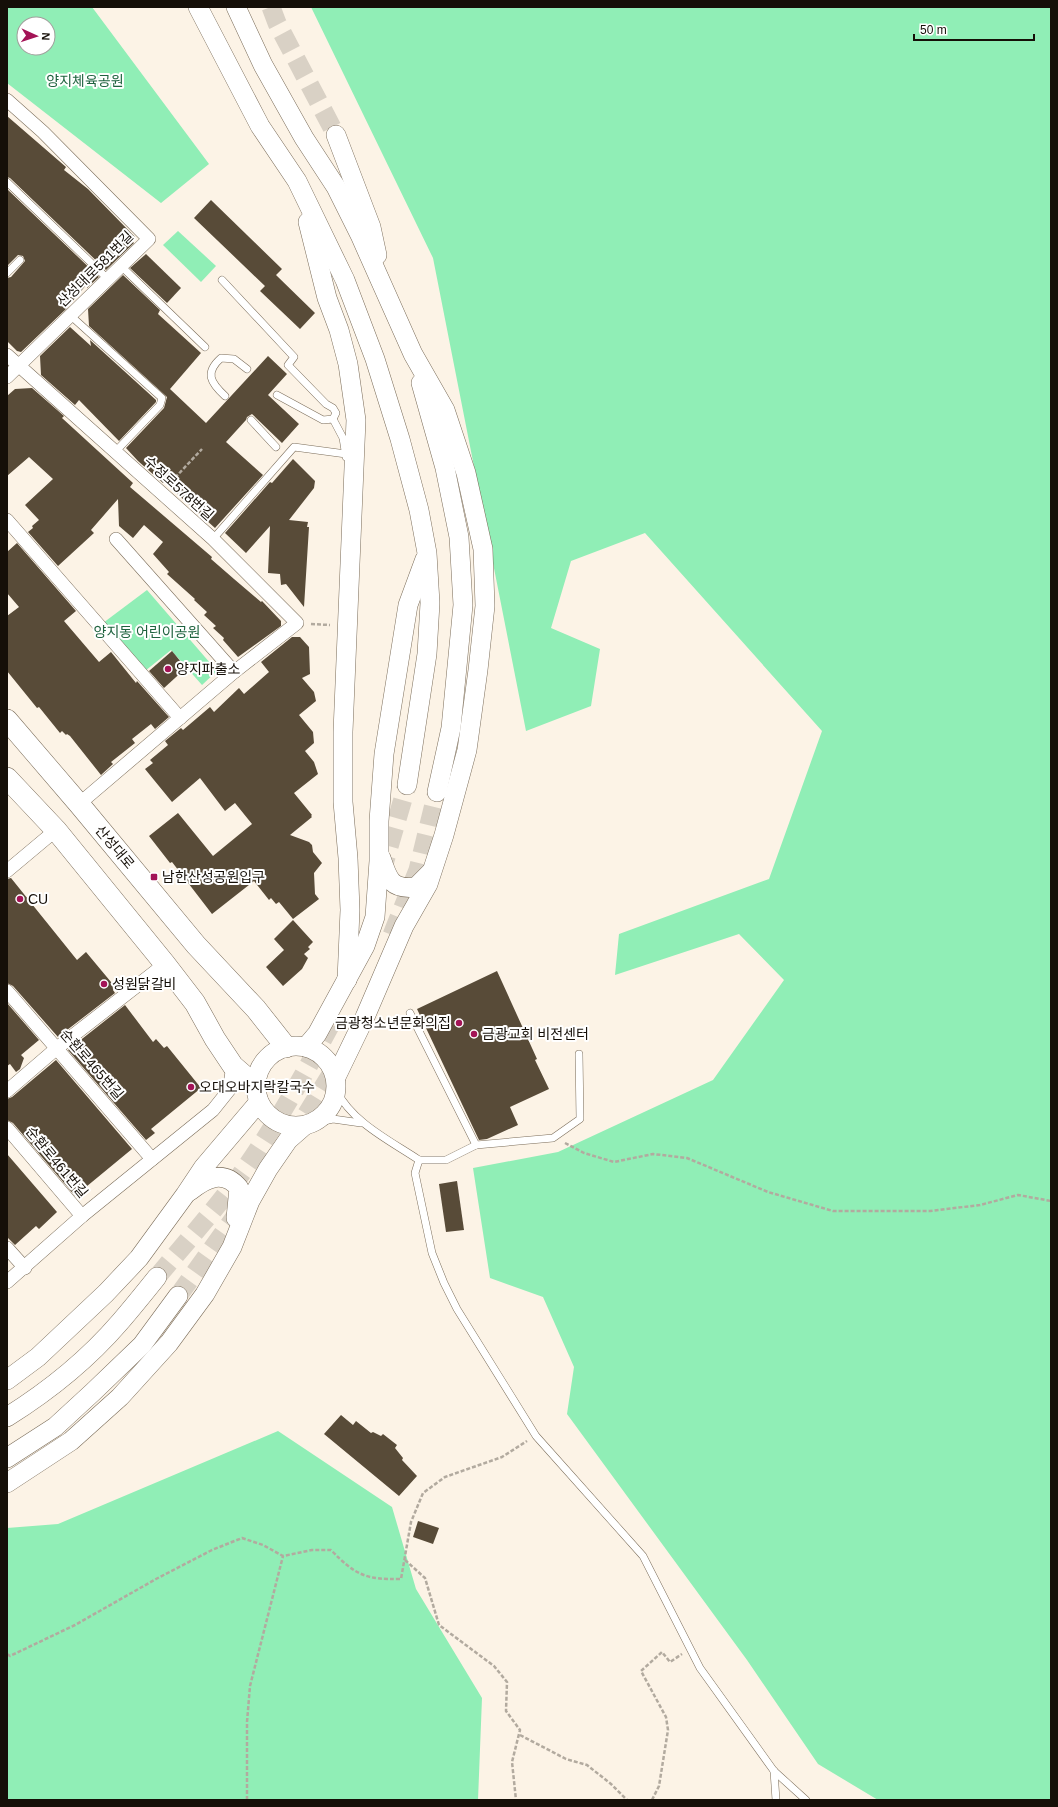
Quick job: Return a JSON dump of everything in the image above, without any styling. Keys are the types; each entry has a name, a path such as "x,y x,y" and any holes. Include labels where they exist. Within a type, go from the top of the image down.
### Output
{"main road":[{"path":"198,7 260,126 297,181 345,280 375,359 408,467 419,510 427,553 430,604 427,654 407,785"},
{"path":"7,1483 71,1442 120,1397 169,1342 204,1294 232,1247 250,1201 268,1169 288,1140 307,1125 320,1119 328,1111 334,1101 336,1084 404,926 428,884 444,835 467,750 485,606 483,549 466,473 445,410 413,354 383,286 336,188 304,138 262,65 236,7"},
{"path":"336,135 371,227 383,286"},
{"path":"297,181 328,298 339,330 348,364 356,420 342,732 343,802 348,858 350,910 347,980"},
{"path":"413,354 445,468 460,537 463,605 450,728 437,792"},
{"path":"306,1047 317,1034 347,980 365,946 375,917 379,851 379,821 384,754 408,605 427,553"},
{"name":"산성대로","path":"7,720 196,945 256,1009 286,1047"},
{"path":"7,778 56,830 165,964 195,1003 215,1039 233,1066 245,1075 258,1094 267,1114 277,1122 290,1126 307,1125"},
{"path":"379,851 387,875 393,883 400,887 416,887 432,870"},
{"path":"7,1380 38,1357 106,1293 139,1258 258,1094 258,1073 264,1062 274,1052 286,1047 296,1046 306,1047 316,1051 325,1058 332,1067 336,1084"},
{"path":"185,1195 198,1184 211,1178 223,1177 232,1180 239,1188 232,1247"},
{"path":"7,1417 28,1404 76,1366 119,1323 157,1277"},
{"path":"7,1458 55,1427 94,1392 142,1345 178,1296"}],"street":[{"name":"산성대로581번길","path":"7,100 43,132 149,239 109,280 7,377"},
{"name":"수정로578번길","path":"7,355 213,539 297,623"},
{"path":"7,520 180,718"},
{"path":"116,540 234,672"},
{"path":"79,804 234,672 297,623"},
{"path":"7,871 56,830"},
{"path":"7,1091 57,1048 165,964"},
{"name":"순환로465번길","path":"7,991 152,1159"},
{"path":"7,1282 25,1268 82,1216 213,1110 228,1090 233,1066"},
{"name":"순환로461번길","path":"7,1128 82,1216"},
{"path":"7,1248 25,1268"}],"lane":[{"path":"7,182 109,280"},
{"path":"7,273 20,260"},
{"path":"122,267 205,347"},
{"path":"222,280 294,357 288,365 326,404 333,408 336,413 333,418 323,420 277,395"},
{"path":"71,316 162,398 160,405 115,452"},
{"path":"225,396 215,386 210,376 213,365 221,358 234,359 247,369"},
{"path":"333,418 342,438 346,454 352,500"},
{"path":"251,420 276,447"},
{"path":"213,539 294,447 346,454"},
{"path":"410,1013 476,1145"},
{"path":"336,1084 342,1102 361,1123 419,1160 446,1160 476,1145 553,1138 580,1119 579,1054"},
{"path":"307,1125 333,1119 361,1123"},
{"path":"419,1160 415,1173 432,1253 444,1283 461,1315 536,1436 643,1556 700,1668 774,1771 806,1800"},
{"path":"774,1771 776,1800"}],"path":[{"path":"161,493 202,449"},
{"path":"297,623 337,626"},
{"path":"553,1138 584,1153 614,1162 653,1154 687,1158 768,1192 833,1211 930,1211 980,1205 1018,1196 1051,1201"},
{"path":"7,1654 10,1656 75,1625 212,1550 242,1538 263,1545 283,1556 312,1550 331,1550 358,1574 382,1580 401,1579 410,1522 424,1493 445,1477 502,1457 536,1436"},
{"path":"247,1800 247,1722 250,1686 283,1556"},
{"path":"404,1560 425,1578 439,1625 494,1666 508,1682 506,1711 520,1730 520,1736 512,1762 516,1800"},
{"path":"652,1800 659,1786 668,1730 666,1718 641,1671 662,1652 670,1662 690,1648"},
{"path":"520,1736 566,1759 587,1766 611,1784 627,1800"}],"green space":[{"name":"양지체육공원","path":"7,7 92,7 209,164 161,203 7,83"},
{"path":"311,7 1051,7 1051,1800 878,1800 818,1764 747,1660 567,1414 574,1367 543,1297 490,1278 473,1168 558,1152 713,1080 784,980 739,934 615,975 619,934 769,879 822,731 645,533 571,561 551,628 600,649 591,706 526,731 433,258"},
{"path":"178,231 216,266 201,282 163,245"},
{"name":"양지동 어린이공원","path":"147,590 217,671 202,685 171,650 145,671 103,623"},
{"path":"278,1431 392,1507 416,1589 482,1698 478,1800 7,1800 7,1528 58,1524"}],"building":[{"path":"7,116 66,167 64,170 88,189 135,237 132,241 134,243 106,270 10,178 7,177"},
{"path":"7,189 99,277 87,288 87,284 65,310 21,352 17,351 7,341 7,278 11,277 25,261 23,256 18,255 7,266"},
{"path":"211,200 282,269 276,275 315,313 300,329 260,291 265,286 194,218"},
{"path":"146,254 181,288 167,303 130,268"},
{"path":"123,275 160,310 158,314 201,353 170,389 206,423 268,356 287,374 268,395 299,424 282,443 252,414 247,417 226,442 263,475 215,528 164,482 163,483 138,461 126,448 164,408 167,397 89,326 88,309"},
{"path":"70,327 91,346 90,340 156,400 156,402 119,441 79,400 75,405 41,375 40,356"},
{"path":"32,388 64,416 62,418 133,483 130,487 212,557 211,559 234,579 261,602 262,601 281,621 281,626 238,657 223,640 224,638 213,628 216,626 204,615 207,612 167,574 169,572 153,554 163,542 144,525 133,538 119,526 118,499 91,530 94,533 58,566 28,532 39,520 25,505 53,479 29,457 7,476 7,396 15,389"},
{"path":"293,459 315,481 314,488 289,520 308,522 307,527 309,527 304,607 286,584 281,585 280,574 268,573 270,526 246,553 225,533 270,482 272,483"},
{"path":"17,543 76,611 64,621 99,662 111,652 136,683 137,681 169,717 155,729 151,724 132,739 135,743 111,762 113,764 101,775 70,736 67,734 66,735 62,731 60,733 39,707 37,708 7,671 7,616 19,607 7,593 7,552"},
{"path":"292,637 300,637 309,647 310,674 302,678 314,692 316,701 299,715 313,732 314,743 305,751 314,762 318,774 294,793 312,817 290,835 309,842 312,845 313,852 322,863 314,873 315,894 319,899 293,919 279,902 276,904 271,898 269,900 254,881 212,914 172,862 170,863 149,836 178,813 213,856 252,824 235,803 225,811 200,778 172,802 145,769 153,763 150,760 168,745 165,741 181,728 183,730 210,707 214,712 239,688 244,694 269,672 261,662"},
{"name":"양지파출소","path":"172,651 186,668 164,688 149,671"},
{"path":"11,878 77,960 86,952 116,988 113,990 115,993 58,1037 13,986 7,983 7,879"},
{"path":"293,920 313,942 308,947 310,949 304,954 308,958 302,969 283,986 266,967 284,950 274,939"},
{"path":"497,971 549,1089 510,1107 518,1125 487,1139 479,1140 417,1009"},
{"path":"7,1003 39,1040 21,1055 24,1058 20,1069 16,1072 10,1064 7,1066"},
{"path":"125,1005 153,1042 156,1039 164,1048 167,1046 201,1088 151,1129 155,1133 146,1140 68,1050"},
{"path":"56,1060 132,1149 75,1196 13,1123 7,1120 7,1099 12,1097"},
{"path":"7,1154 57,1212 39,1229 36,1226 15,1245 7,1237"},
{"path":"457,1181 464,1230 446,1232 439,1184"},
{"path":"341,1415 353,1425 356,1421 371,1433 373,1432 381,1436 383,1434 397,1445 395,1448 403,1458 402,1460 417,1476 399,1496 324,1434"},
{"path":"418,1521 439,1528 433,1544 413,1537"}],"tunnel":[{"path":"271,7 277,23 336,135"},
{"path":"381,874 407,785"},
{"path":"392,935 418,870 437,792"},
{"path":"157,1277 211,1212 249,1162 289,1100 331,1024"},
{"path":"290,1138 305,1117 341,1058"},
{"path":"178,1296 245,1203"}],"place":[{"name":"양지파출소","path":"168,669"},
{"name":"남한산성공원입구","path":"154,877"},
{"name":"CU","path":"20,899"},
{"name":"성원닭갈비","path":"104,984"},
{"name":"금광청소년문화의집","path":"459,1023"},
{"name":"금광교회 비전센터","path":"474,1034"},
{"name":"오대오바지락칼국수","path":"191,1087"}]}
